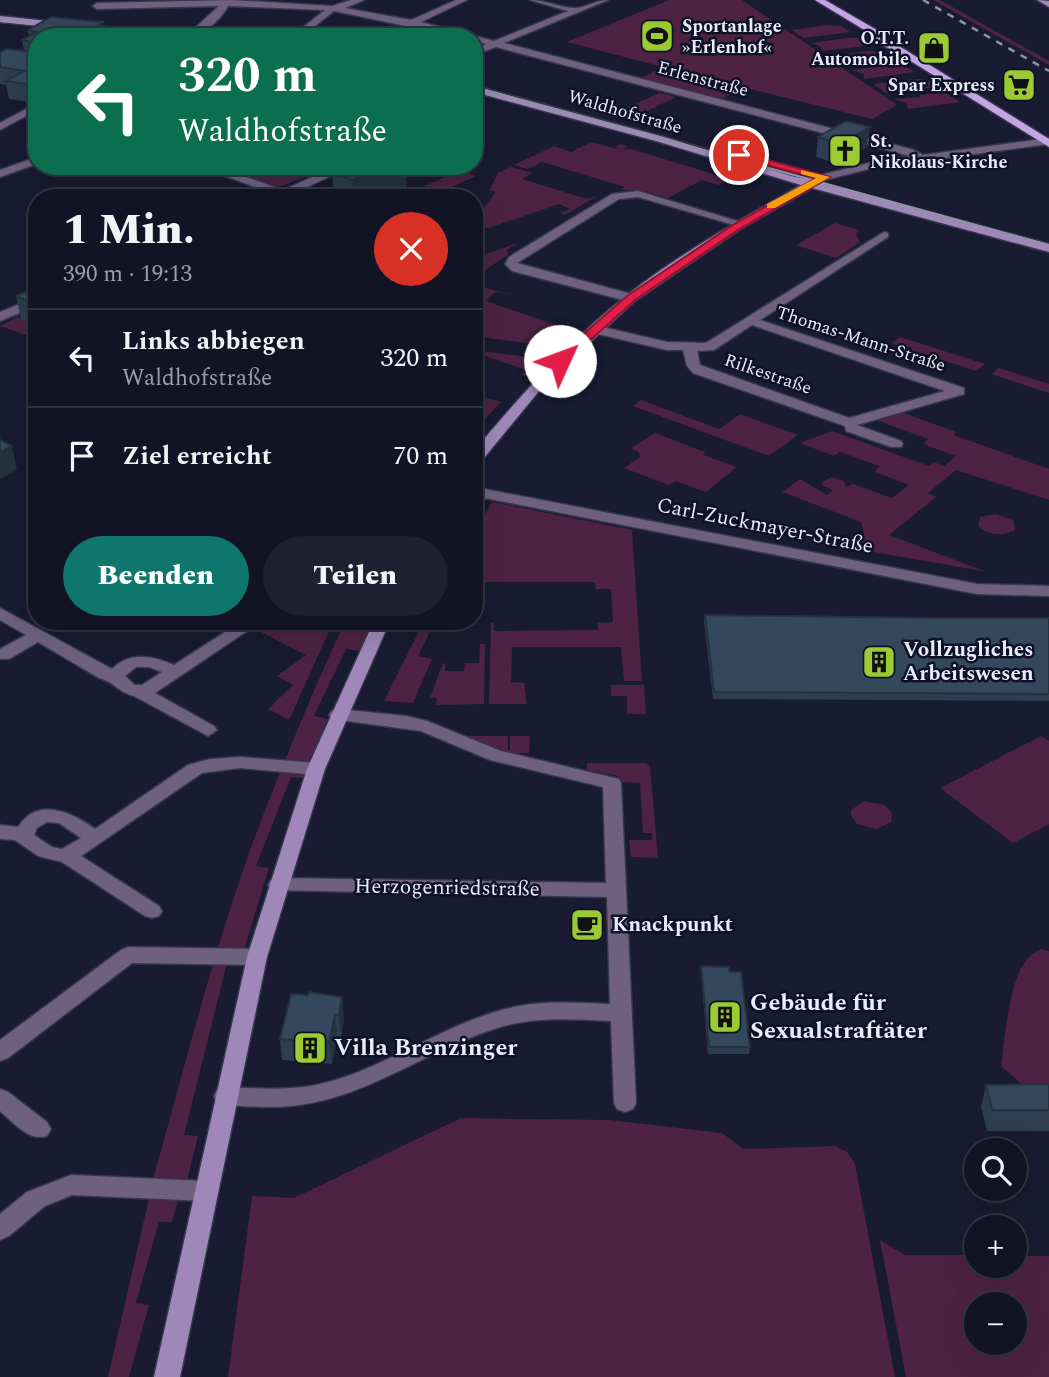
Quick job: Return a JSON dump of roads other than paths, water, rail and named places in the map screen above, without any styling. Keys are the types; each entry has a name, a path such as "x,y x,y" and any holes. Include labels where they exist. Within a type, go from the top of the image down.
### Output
{"main road":[{"path":"819,0 870,32 877,40 896,48 1048,142"}],"street":[{"path":"305,28 331,4 360,0"},
{"path":"414,22 463,0"},
{"path":"534,0 578,11"},
{"path":"483,48 604,0"},
{"path":"1041,0 1049,4"},
{"path":"201,28 220,13 226,2"},
{"path":"67,28 86,23 99,3"},
{"name":"Erlenstraße","path":"99,3 331,4 437,28"},
{"path":"0,22 71,25 86,23 116,28"},
{"path":"0,22 44,28"},
{"name":"Erlenstraße","path":"483,40 901,149 921,158"},
{"name":"Waldhofstraße","path":"483,84 1049,240"},
{"name":"Waldhofstraße","path":"483,91 1049,248"},
{"path":"0,127 28,111"},
{"path":"483,450 539,382 631,298 741,224 810,184 825,177 877,164 1048,142"},
{"path":"0,174 28,163"},
{"path":"226,175 262,189"},
{"path":"295,189 327,175"},
{"path":"631,298 516,268 511,264 513,260 616,196 626,194 638,194 741,224"},
{"path":"594,329 667,345 709,347 884,236"},
{"path":"0,317 28,305"},
{"name":"Thomas-Mann-Straße","path":"751,321 959,391 850,425"},
{"name":"Rilkestraße","path":"689,347 694,366 698,370 896,444"},
{"name":"Carl-Zuckmayer-Straße","path":"483,493 977,589 1049,591"},
{"path":"0,613 28,629"},
{"path":"30,630 105,674 116,675 134,661 144,660 155,661 175,672"},
{"path":"140,692 240,630"},
{"path":"166,1371 257,957 316,769 372,630"},
{"path":"0,654 3,656 39,635"},
{"path":"116,675 120,684 140,692 208,730"},
{"path":"338,715 427,727 496,756 612,783 625,1103"},
{"path":"67,856 195,769 209,764 247,763 316,769"},
{"path":"23,834 28,825 51,814 59,815 95,838"},
{"path":"0,832 23,834"},
{"path":"23,834 24,838 50,855 67,856 152,911"},
{"name":"Herzogenriedstraße","path":"278,885 616,890"},
{"path":"0,1052 128,955 257,957"},
{"path":"225,1096 281,1098 316,1094 349,1085 489,1022 516,1015 621,1013"},
{"path":"0,1098 38,1129"},
{"path":"0,1229 36,1199 71,1185 205,1191"}],"tram line":[{"path":"0,21 59,26"},
{"path":"483,89 1049,245"}],"railway":[{"path":"923,0 1049,71"}],"place":[{"name":"Sportanlage »Erlenhof«","path":"657,36"},
{"name":"O.T.T. Automobile","path":"934,48"},
{"name":"Spar Express","path":"1019,85"},
{"name":"St. Nikolaus-Kirche","path":"845,151"},
{"name":"Vollzugliches Arbeitswesen","path":"879,662"},
{"name":"Knackpunkt","path":"587,925"},
{"name":"Gebäude für Sexualstraftäter","path":"725,1017"},
{"name":"Villa Brenzinger","path":"310,1048"}]}
